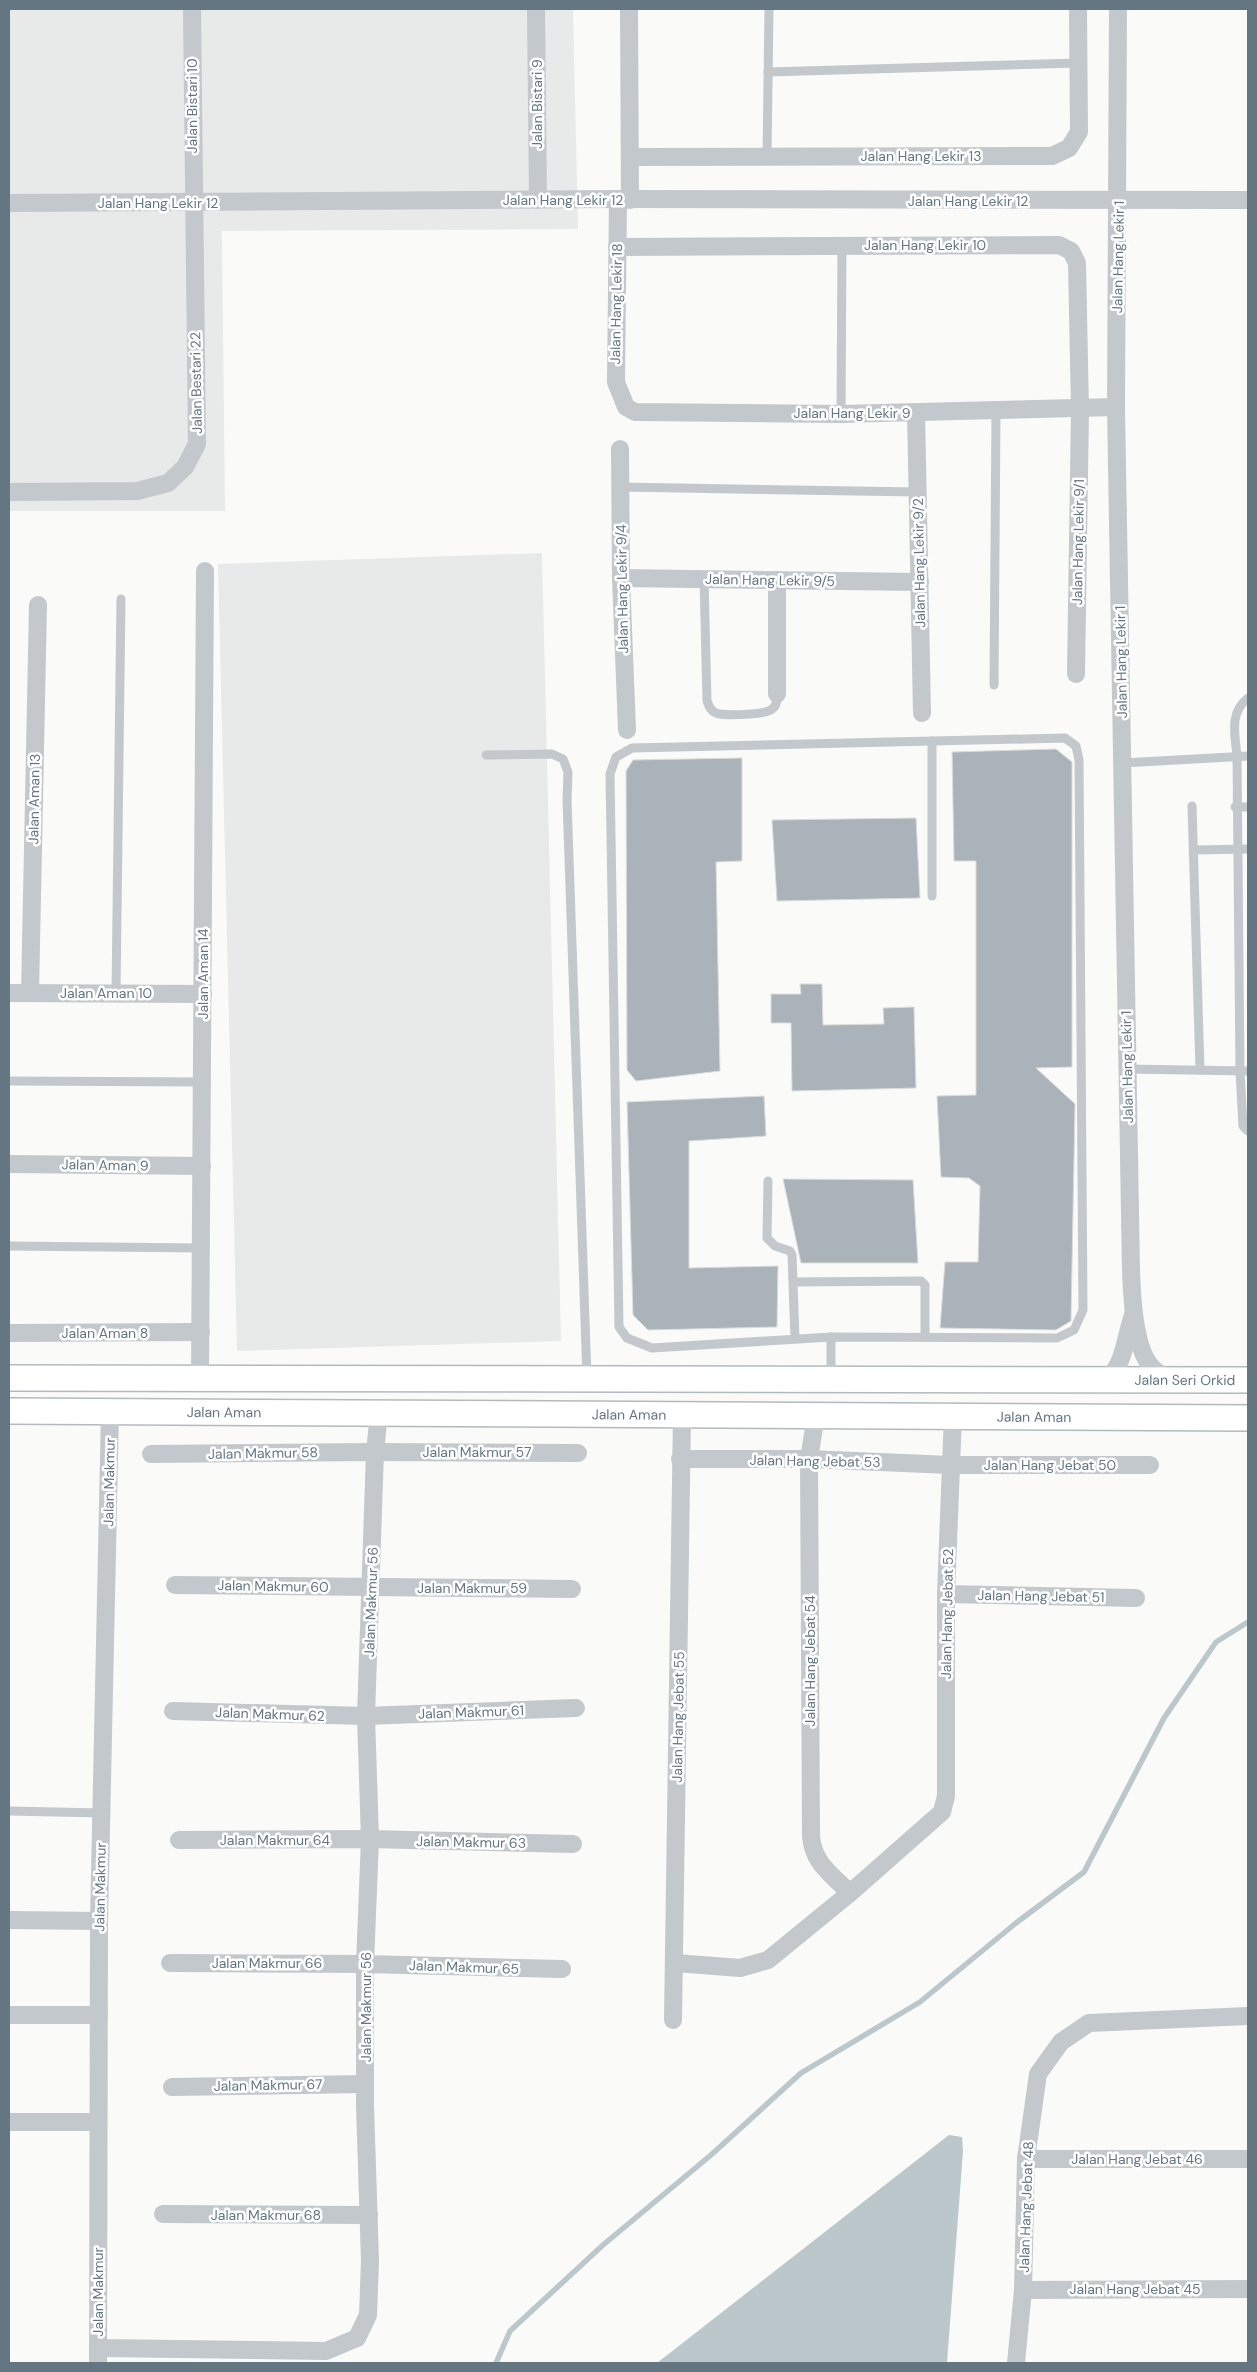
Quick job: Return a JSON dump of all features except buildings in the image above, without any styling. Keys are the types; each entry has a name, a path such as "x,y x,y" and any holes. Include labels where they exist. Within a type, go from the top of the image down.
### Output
{"main road":[{"path":"9,1378 1115,1379"},
{"name":"Jalan Seri Orkid","path":"1115,1379 1248,1380"},
{"name":"Jalan Aman","path":"9,1411 816,1414 1248,1418"}],"street":[{"name":"Jalan Bistari 10","path":"192,9 193,202"},
{"name":"Jalan Bistari 9","path":"536,9 538,200"},
{"name":"Jalan Hang Lekir 18","path":"626,407 616,382 617,247 630,157 629,9"},
{"name":"Jalan Hang Lekir 13","path":"630,157 1052,156 1069,148 1079,132 1078,9"},
{"name":"Jalan Hang Lekir 1","path":"1118,9 1116,407 1133,1314 1146,1359 1154,1370 1168,1380"},
{"name":"Jalan Hang Lekir 12","path":"9,204 624,199 1118,202 1248,200"},
{"name":"Jalan Bestari 22","path":"9,492 137,491 168,483 185,467 197,444 193,202"},
{"name":"Jalan Hang Lekir 10","path":"617,247 1059,245 1072,251 1077,263 1080,410"},
{"name":"Jalan Hang Lekir 9","path":"626,407 635,412 841,414 1080,410 1116,407"},
{"name":"Jalan Hang Lekir 9/1","path":"1076,674 1080,410"},
{"name":"Jalan Hang Lekir 9/2","path":"916,412 922,713"},
{"name":"Jalan Hang Lekir 9/4","path":"620,448 621,578 626,730"},
{"name":"Jalan Aman 14","path":"200,1378 206,570"},
{"name":"Jalan Hang Lekir 9/5","path":"621,578 920,582"},
{"path":"777,580 777,694"},
{"name":"Jalan Aman 13","path":"30,993 38,605"},
{"name":"Jalan Aman 10","path":"9,993 203,994"},
{"name":"Jalan Aman 9","path":"9,1164 202,1166"},
{"name":"Jalan Hang Lekir 1","path":"1115,1379 1115,1373 1120,1363 1133,1314"},
{"name":"Jalan Aman 8","path":"9,1333 200,1332"},
{"name":"Jalan Makmur","path":"98,2356 99,1921 110,1412"},
{"name":"Jalan Makmur 56","path":"98,2356 326,2351 357,2338 368,2315 369,2215 365,2084 365,1964 370,1839 366,1716 372,1588 375,1452 379,1413"},
{"name":"Jalan Hang Jebat 55","path":"673,2020 682,1414"},
{"name":"Jalan Hang Jebat 54","path":"816,1414 810,1459 811,1836 812,1849 816,1859 850,1893"},
{"name":"Jalan Hang Jebat 52","path":"850,1893 942,1812 946,1796 946,1594 953,1415"},
{"name":"Jalan Makmur 57","path":"375,1452 578,1452"},
{"name":"Jalan Makmur 58","path":"151,1454 375,1452"},
{"name":"Jalan Hang Jebat 53","path":"680,1459 810,1459 950,1465"},
{"name":"Jalan Hang Jebat 50","path":"950,1465 1150,1465"},
{"name":"Jalan Makmur 60","path":"175,1585 372,1588"},
{"name":"Jalan Makmur 59","path":"372,1588 572,1589"},
{"name":"Jalan Hang Jebat 51","path":"946,1594 1136,1598"},
{"name":"Jalan Makmur 61","path":"366,1716 576,1708"},
{"name":"Jalan Makmur 62","path":"174,1711 366,1716"},
{"name":"Jalan Makmur 64","path":"179,1840 370,1839"},
{"name":"Jalan Makmur 63","path":"370,1839 572,1844"},
{"path":"675,1963 740,1968 756,1965 768,1960 850,1893"},
{"path":"9,1920 99,1921"},
{"name":"Jalan Makmur 66","path":"170,1963 365,1964"},
{"name":"Jalan Makmur 65","path":"365,1964 562,1970"},
{"path":"9,2016 99,2015"},
{"name":"Jalan Hang Jebat 48","path":"1016,2363 1023,2290 1026,2159 1038,2074 1061,2042 1089,2023 1248,2016"},
{"name":"Jalan Makmur 67","path":"172,2087 365,2084"},
{"path":"9,2122 98,2122"},
{"name":"Jalan Hang Jebat 46","path":"1026,2159 1248,2159"},
{"name":"Jalan Makmur 68","path":"163,2214 369,2215"},
{"name":"Jalan Hang Jebat 45","path":"1023,2290 1248,2289"}],"lane":[{"path":"766,158 769,9"},
{"path":"768,72 1078,64"},
{"path":"841,414 842,245"},
{"path":"994,686 996,411"},
{"path":"620,487 918,492"},
{"path":"704,579 707,701 709,708 714,713 722,714 764,713 771,711 776,705 777,694"},
{"path":"116,993 120,599"},
{"path":"1248,698 1240,704 1234,719 1237,756 1235,807 1244,1071 1243,1126 1248,1131"},
{"path":"1065,738 1076,746 1079,770 1083,1310 1074,1330 1057,1338 831,1337 652,1348 627,1338 619,1327 610,774 616,757 632,748 932,741 1065,738"},
{"path":"932,741 932,896"},
{"path":"486,755 552,754 563,759 568,772 567,800 587,1379"},
{"path":"1123,763 1248,756"},
{"path":"1192,806 1200,1070"},
{"path":"1235,807 1248,807"},
{"path":"1194,850 1248,848"},
{"path":"1128,1069 1244,1071"},
{"path":"9,1081 202,1082"},
{"path":"768,1181 767,1238 776,1246 790,1251 794,1282 796,1339"},
{"path":"9,1246 201,1248"},
{"path":"794,1282 921,1281 925,1285 924,1337"},
{"path":"831,1337 831,1379"},
{"path":"9,1812 102,1813"}],"shaded area":[{"path":"9,9 573,9 578,229 222,231 225,511 9,511"},
{"path":"542,553 561,1341 237,1351 218,564"},
{"path":"949,2135 962,2137 963,2151 947,2363 657,2363"}],"waterway":[{"path":"496,2363 510,2331 603,2245 711,2155 801,2073 920,2002 1016,1923 1084,1872 1164,1718 1216,1642 1248,1622"}]}
